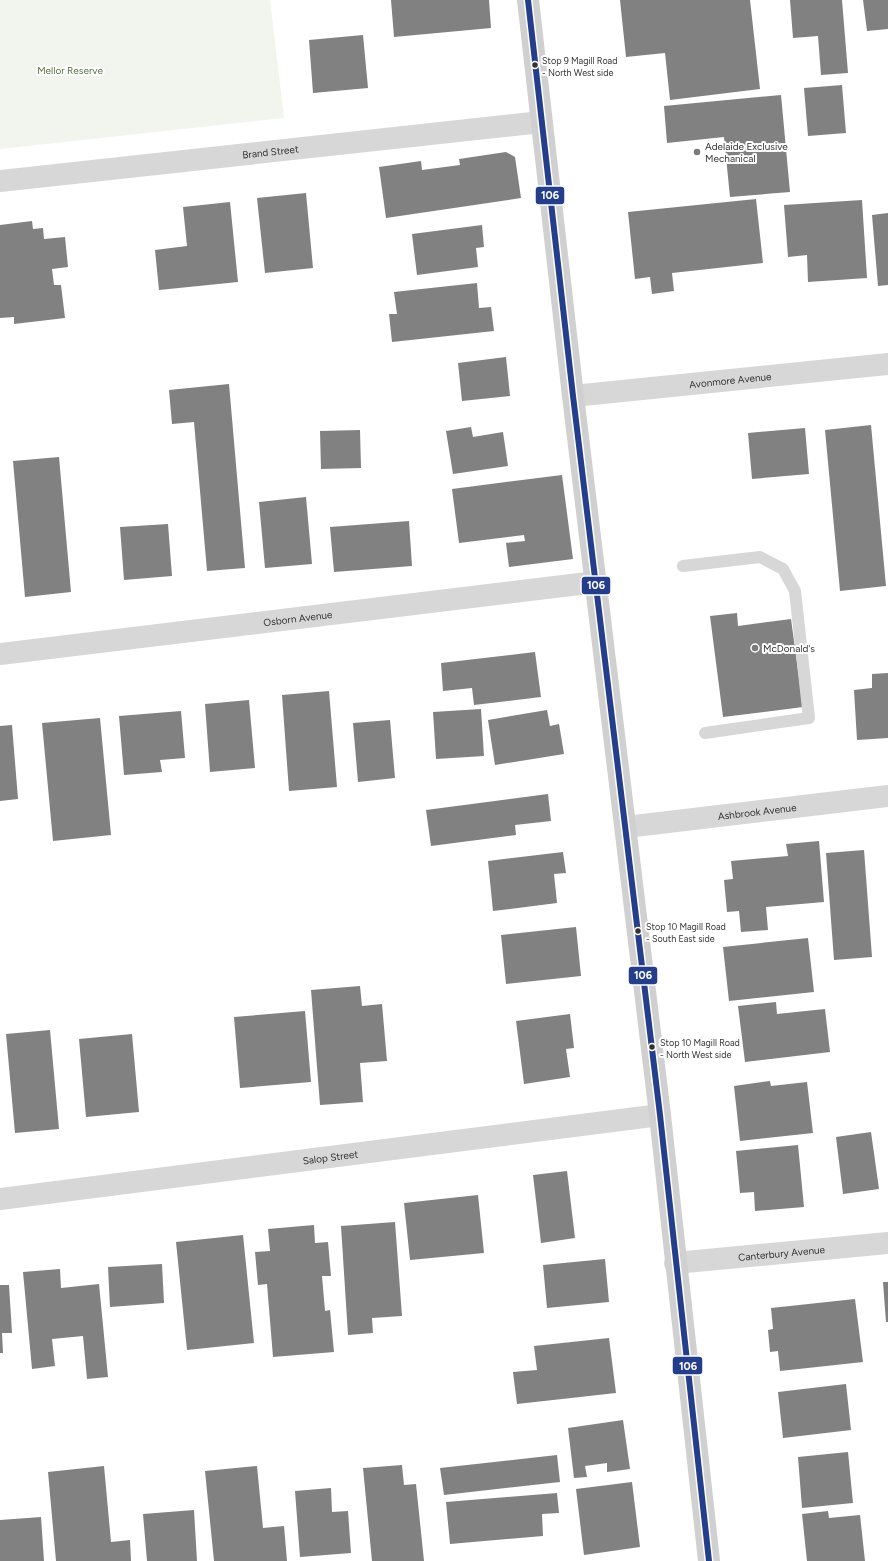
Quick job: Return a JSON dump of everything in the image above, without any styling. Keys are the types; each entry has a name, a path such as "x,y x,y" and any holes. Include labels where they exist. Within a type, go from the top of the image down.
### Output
{"main road":[{"path":"528,0 573,396 660,1115 675,1263 709,1561"}],"street":[{"name":"Brand Street","path":"0,181 541,122"},
{"name":"Avonmore Avenue","path":"573,396 888,364"},
{"name":"Osborn Avenue","path":"0,654 596,582"},
{"name":"Ashbrook Avenue","path":"626,827 888,796"},
{"name":"Salop Street","path":"0,1199 660,1115"},
{"name":"Canterbury Avenue","path":"675,1263 888,1243"}],"lane":[{"path":"683,566 760,557 782,569 795,591 809,718 705,733"}],"green space":[{"name":"Mellor Reserve","path":"0,0 270,0 284,118 0,149"}],"building":[{"path":"391,0 489,0 491,28 394,37"},
{"path":"620,0 750,0 760,89 670,100 665,53 626,57"},
{"path":"790,0 842,0 848,73 821,75 818,36 793,38"},
{"path":"863,0 888,0 888,29 867,31"},
{"path":"363,35 368,88 313,93 309,40"},
{"path":"842,85 846,133 808,136 804,88"},
{"path":"781,95 790,192 730,197 724,137 667,143 664,106"},
{"path":"506,152 515,157 521,198 386,218 379,167 421,161 422,170 460,165 459,159"},
{"path":"306,193 313,268 265,273 257,198"},
{"path":"756,199 763,263 672,273 674,291 652,294 650,277 635,279 628,212"},
{"path":"862,200 867,278 808,282 807,255 788,257 784,205"},
{"path":"230,202 238,282 159,290 155,250 187,246 183,207"},
{"path":"888,213 888,285 878,286 872,215"},
{"path":"32,221 33,229 43,228 44,239 65,237 68,267 52,269 54,285 61,285 65,318 14,324 14,317 0,318 0,225"},
{"path":"482,225 484,247 476,248 478,267 417,275 412,234"},
{"path":"477,283 479,308 491,307 494,331 392,342 389,314 397,314 394,292"},
{"path":"506,357 510,396 462,401 458,363"},
{"path":"229,384 245,568 207,571 194,422 172,424 169,390"},
{"path":"871,425 886,586 840,591 825,430"},
{"path":"471,427 473,437 503,432 508,466 453,474 446,431"},
{"path":"805,428 809,474 752,479 748,433"},
{"path":"360,430 361,468 321,469 320,431"},
{"path":"59,457 71,592 25,597 13,461"},
{"path":"562,475 573,559 509,567 506,543 525,541 524,535 459,543 452,489"},
{"path":"306,497 312,564 265,568 259,502"},
{"path":"409,521 412,566 334,572 330,527"},
{"path":"168,524 172,576 124,580 120,527"},
{"name":"McDonald's","path":"737,613 738,626 791,619 803,707 723,717 710,616"},
{"path":"535,652 541,697 474,705 472,688 443,691 441,663"},
{"path":"888,673 888,738 857,740 854,690 872,688 872,674"},
{"path":"329,691 337,787 289,791 282,695"},
{"path":"249,700 255,768 210,772 205,704"},
{"path":"481,709 484,756 436,759 433,712"},
{"path":"547,710 550,726 559,724 564,754 495,765 488,720"},
{"path":"181,711 185,758 160,760 162,772 124,775 119,716"},
{"path":"100,718 111,835 53,841 42,723"},
{"path":"390,720 395,778 358,782 353,723"},
{"path":"12,725 18,799 0,801 0,726"},
{"path":"548,794 551,821 515,825 516,835 431,846 426,810"},
{"path":"819,841 824,902 766,907 768,930 741,932 739,911 727,912 724,880 733,879 731,861 788,856 786,844"},
{"path":"864,850 872,957 834,960 826,853"},
{"path":"563,852 566,873 554,874 557,903 493,911 488,861"},
{"path":"576,927 581,976 506,984 501,935"},
{"path":"808,938 814,992 729,1001 723,947"},
{"path":"360,986 362,1006 382,1004 387,1061 360,1063 363,1102 320,1105 311,990"},
{"path":"776,1002 777,1014 825,1009 830,1052 745,1062 738,1006"},
{"path":"305,1011 311,1082 240,1088 234,1017"},
{"path":"570,1014 574,1048 566,1049 570,1077 524,1084 516,1021"},
{"path":"50,1030 59,1129 15,1133 6,1034"},
{"path":"132,1034 139,1112 86,1117 79,1039"},
{"path":"770,1081 771,1086 807,1082 813,1133 740,1141 734,1086"},
{"path":"871,1132 879,1189 843,1194 836,1137"},
{"path":"798,1145 804,1207 755,1211 754,1192 740,1193 736,1151"},
{"path":"567,1171 575,1238 541,1243 533,1175"},
{"path":"478,1195 484,1253 410,1260 404,1203"},
{"path":"395,1222 402,1316 372,1318 373,1333 348,1335 341,1226"},
{"path":"314,1225 315,1243 328,1242 331,1276 322,1276 325,1311 330,1310 334,1352 273,1357 267,1284 258,1285 255,1252 270,1251 268,1229"},
{"path":"243,1235 254,1343 187,1350 176,1242"},
{"path":"605,1259 609,1302 547,1308 543,1265"},
{"path":"162,1264 164,1303 110,1307 108,1267"},
{"path":"60,1269 61,1288 99,1284 108,1377 87,1379 83,1336 52,1339 55,1366 32,1369 23,1272"},
{"path":"883,1282 888,1282 888,1322 886,1322"},
{"path":"0,1285 9,1285 12,1333 2,1333 3,1353 0,1353"},
{"path":"855,1299 863,1362 780,1371 778,1351 770,1352 768,1330 773,1329 771,1308"},
{"path":"609,1338 616,1393 517,1404 513,1372 537,1370 534,1346"},
{"path":"846,1384 851,1430 783,1438 778,1392"},
{"path":"623,1420 630,1469 607,1472 607,1463 585,1466 587,1477 574,1478 568,1428"},
{"path":"848,1452 853,1503 802,1508 798,1457"},
{"path":"557,1455 560,1482 444,1495 440,1468"},
{"path":"402,1465 404,1485 416,1484 424,1561 372,1561 363,1468"},
{"path":"104,1466 111,1542 130,1540 131,1561 56,1561 48,1472"},
{"path":"257,1466 263,1528 284,1526 287,1561 214,1561 205,1471"},
{"path":"632,1482 640,1547 584,1555 576,1489"},
{"path":"331,1488 332,1512 348,1511 351,1553 300,1557 295,1491"},
{"path":"557,1493 559,1513 542,1514 543,1536 450,1544 446,1502"},
{"path":"194,1510 197,1561 147,1561 143,1514"},
{"path":"828,1511 829,1518 860,1515 865,1561 807,1561 802,1514"},
{"path":"41,1517 44,1561 0,1561 0,1520"}],"transit line":[{"name":"106","path":"528,0 573,396 660,1115 709,1561"}],"place":[{"name":"Stop 9 Magill Road - North West side","path":"535,65"},
{"name":"Adelaide Exclusive Mechanical","path":"697,152"},
{"name":"McDonald's","path":"755,648"},
{"name":"Stop 10 Magill Road - South East side","path":"638,931"},
{"name":"Stop 10 Magill Road - North West side","path":"652,1047"}]}
